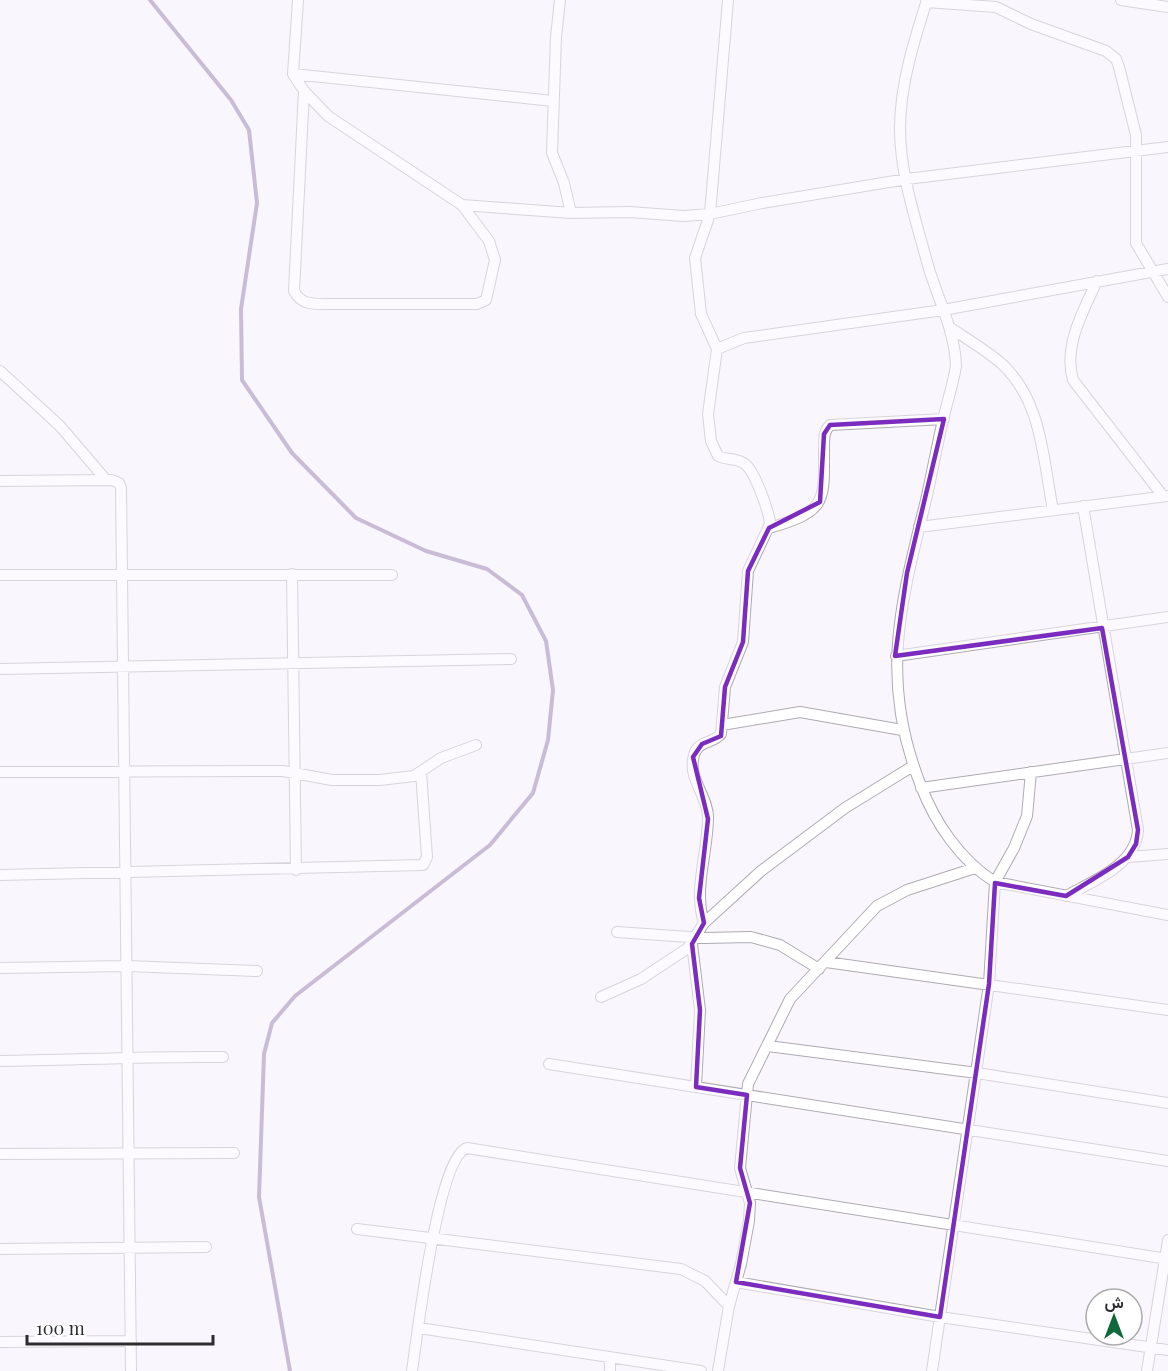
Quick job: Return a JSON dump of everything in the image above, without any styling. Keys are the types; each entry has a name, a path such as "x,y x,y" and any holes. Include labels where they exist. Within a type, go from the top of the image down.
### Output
{"street":[{"path":"298,0 293,74 304,91 328,116 462,205 489,241 495,260 486,300 477,304 302,302 294,291 304,91"},
{"path":"560,0 552,153 564,183 571,213"},
{"path":"704,923 699,898 708,819 694,774 693,757 702,744 721,735 725,687 743,642 748,572 769,528 770,520 747,466 740,461 721,458 715,454 711,441 710,394 717,349 701,314 696,283 695,258 710,214 729,0"},
{"path":"1121,0 1168,8"},
{"path":"1168,297 1139,251 1135,235 1134,123 1116,59 1106,51 1031,24 996,7 927,1 903,86 900,128 907,178 930,270 949,327 956,366 907,573 896,656 898,704 902,730 921,788 935,816 955,846 975,868 995,882 1168,915"},
{"path":"293,74 553,101"},
{"path":"462,205 571,213 629,212 684,216 710,214 907,178 1168,147"},
{"path":"717,349 744,338 943,310 1168,269"},
{"path":"1097,281 1074,337 1070,362 1073,380 1166,496"},
{"path":"949,327 1001,363 1027,396 1035,413 1053,510"},
{"path":"0,371 60,426 106,480"},
{"path":"769,528 805,514 820,502 824,487 824,435 830,425 944,419"},
{"path":"0,481 106,480 116,481 121,485 124,575 131,1371"},
{"path":"919,527 1166,496"},
{"path":"1066,896 1128,857 1136,844 1138,830 1083,506"},
{"path":"292,574 296,870"},
{"path":"0,575 392,575"},
{"path":"896,656 1168,617"},
{"path":"0,669 293,666 511,659"},
{"path":"722,725 800,712 902,730"},
{"path":"0,772 294,772 332,780 380,780 406,778 421,772 441,758 476,745"},
{"path":"921,788 1168,753"},
{"path":"601,997 641,979 694,941 704,923 761,871 845,808 913,766"},
{"path":"0,875 296,870 426,864 421,772"},
{"path":"932,1371 989,984 995,882 1014,848 1027,816 1031,772"},
{"path":"1128,857 1168,854"},
{"path":"718,1371 729,1306 749,1221 750,1203 740,1168 750,1077 768,1046 790,999 878,906 890,897 975,868"},
{"path":"617,932 694,941 745,937 766,941 823,965 989,984 1168,1010"},
{"path":"694,941 700,1010 696,1087"},
{"path":"0,968 128,966 257,970"},
{"path":"768,1046 977,1073 1168,1103"},
{"path":"0,1061 144,1056 223,1057"},
{"path":"549,1064 1168,1161"},
{"path":"411,1371 433,1239 451,1171 457,1155 467,1148 1167,1258"},
{"path":"0,1154 234,1153"},
{"path":"357,1228 681,1269 705,1281 729,1306"},
{"path":"1147,1371 1167,1258 1168,1240"},
{"path":"0,1249 206,1247"},
{"path":"736,1282 940,1317 1168,1350"},
{"path":"419,1328 701,1371"},
{"path":"0,1342 131,1341"},
{"path":"610,1357 610,1371"}],"highlighted area":[{"path":"944,419 907,573 895,656 1102,628 1138,830 1136,844 1128,857 1066,896 995,883 989,984 940,1317 736,1282 750,1203 740,1168 747,1095 696,1087 700,1010 692,944 704,923 699,898 708,819 693,757 702,744 721,736 725,687 743,642 748,571 769,528 820,502 824,434 830,425"}],"waterway":[{"path":"150,0 231,100 249,130 257,203 241,309 242,380 292,453 356,518 426,551 487,569 522,595 546,641 553,690 548,740 533,793 490,845 295,996 272,1023 264,1054 259,1197 290,1371"}]}
